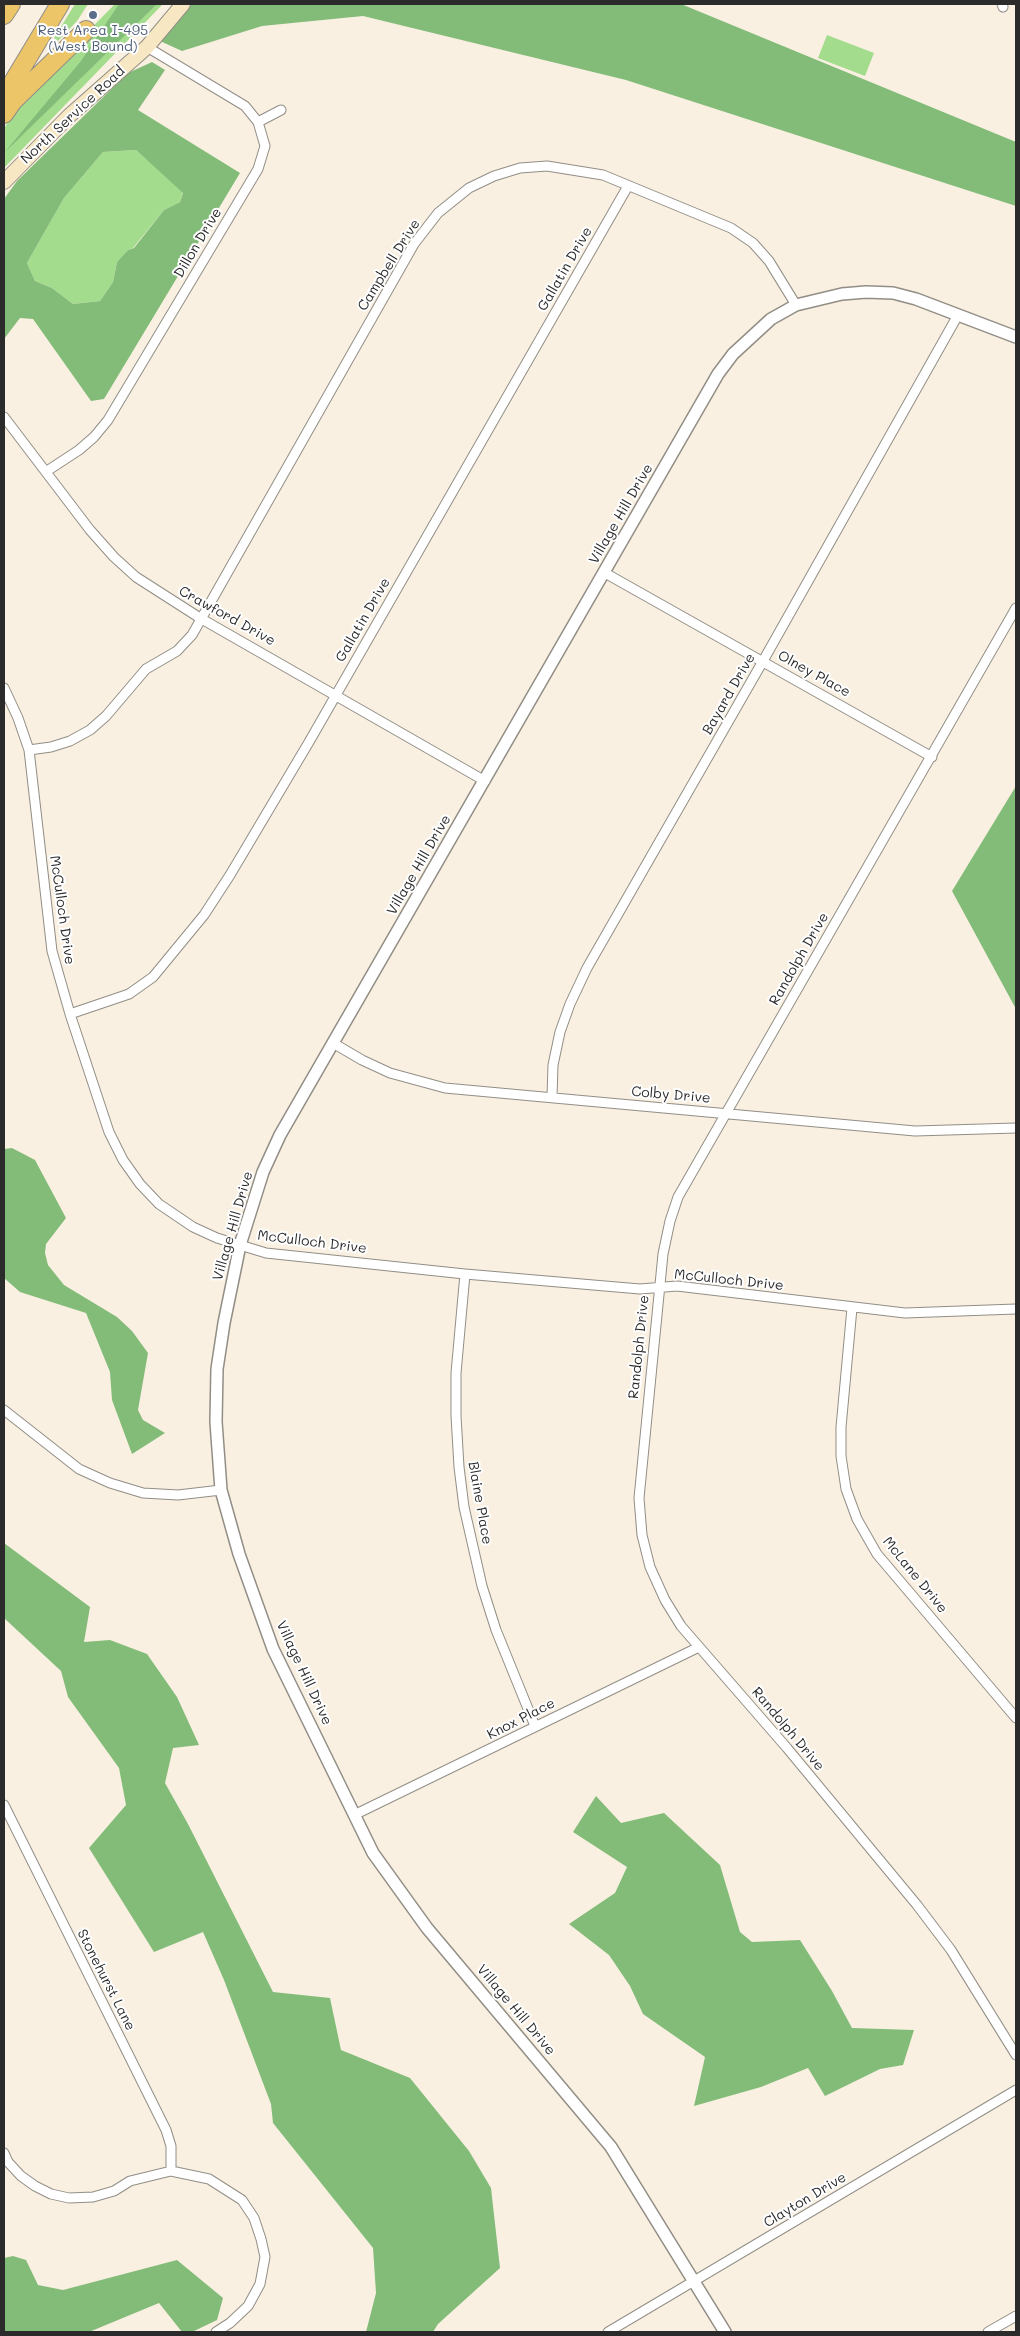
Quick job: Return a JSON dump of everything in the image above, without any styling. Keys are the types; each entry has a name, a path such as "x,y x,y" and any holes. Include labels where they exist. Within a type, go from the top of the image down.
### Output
{"highway":[{"path":"4,15 10,4"},
{"path":"4,97 60,4"},
{"path":"4,114 13,101 86,30"}],"main road":[{"name":"North Service Road","path":"4,182 112,75 147,47 183,4"}],"street":[{"name":"Dillon Drive","path":"47,472 87,444 108,420 258,169 264,146 258,122 245,106 147,47"},
{"path":"258,122 281,110"},
{"name":"Campbell Drive","path":"29,750 51,747 70,741 90,730 106,716 146,670 177,651 192,635 414,244 438,213 469,188 494,176 520,168 547,166 603,175 709,217 753,242 769,261 796,304"},
{"name":"Gallatin Drive","path":"70,1014 129,994 153,977 204,914 230,875 337,694 628,186"},
{"name":"Village Hill Drive","path":"725,2332 611,2147 427,1928 374,1853 273,1649 239,1554 221,1490 216,1422 217,1369 224,1323 240,1245 263,1172 280,1135 718,374 733,354 771,320 796,304 842,294 893,293 916,299 1016,337"},
{"name":"Bayard Drive","path":"552,1097 553,1065 560,1032 570,1004 587,968 763,662 958,315"},
{"name":"Crawford Drive","path":"4,417 114,557 160,594 337,694 485,781"},
{"name":"Olney Place","path":"605,573 932,757"},
{"name":"Randolph Drive","path":"1016,608 678,1197 670,1221 663,1254 641,1460 639,1498 642,1535 650,1567 665,1600 682,1626 787,1748 917,1905 951,1950 1016,2055"},
{"name":"McCulloch Drive","path":"4,688 18,718 29,750 50,942 70,1014 109,1132 123,1160 140,1184 159,1204 193,1227 266,1253 465,1274 640,1289 678,1286 905,1313 1016,1309"},
{"name":"Colby Drive","path":"333,1043 362,1060 416,1081 445,1088 916,1131 1016,1128"},
{"name":"Blaine Place","path":"465,1274 456,1381 459,1466 463,1499 482,1586 496,1630 535,1726"},
{"name":"McLane Drive","path":"852,1308 841,1427 841,1456 846,1489 857,1519 877,1554 1016,1718"},
{"path":"4,1410 79,1469 110,1483 143,1493 178,1495 221,1490"},
{"name":"Knox Place","path":"354,1815 482,1754 699,1646"},
{"name":"Stonehurst Lane","path":"4,1805 166,2130 171,2146 171,2171"},
{"name":"Clayton Drive","path":"608,2332 1016,2090"},
{"path":"4,2153 8,2162 21,2176 35,2186 51,2194 69,2198 93,2197 114,2191 130,2181 171,2171 209,2179 242,2200 254,2218 261,2238 265,2258 260,2284 248,2306 230,2323 216,2332"},
{"path":"988,2332 1016,2316"}],"green space":[{"path":"75,4 88,4 77,21 58,41 54,38"},
{"path":"115,4 163,4 4,168 4,129 9,120 34,86"},
{"path":"119,4 157,4 4,153 81,61"},
{"path":"190,4 681,4 1016,142 1016,206 626,80 363,16 262,26 182,51 160,41"},
{"path":"827,35 874,53 865,76 818,58"},
{"path":"152,62 165,70 138,110 240,173 104,399 91,401 33,319 20,318 4,339 4,199 17,181 128,73","holes":["136,150 183,193 180,202 164,210 134,248 128,250 117,262 113,282 100,301 73,304 52,288 35,281 27,263 64,198 103,152"]},
{"path":"136,150 183,192 180,202 164,210 133,248 128,250 117,262 113,282 100,301 73,304 52,288 35,281 27,263 64,198 103,152"},
{"path":"1016,786 1016,1009 952,891"},
{"path":"12,1148 35,1160 66,1218 46,1244 45,1253 48,1265 64,1285 117,1317 132,1331 148,1353 138,1410 143,1420 165,1433 132,1454 112,1400 110,1372 86,1313 20,1292 4,1278 4,1149"},
{"path":"4,1543 90,1607 84,1642 110,1640 147,1654 177,1697 199,1745 173,1748 165,1783 188,1824 273,1992 330,1998 341,2050 410,2078 469,2151 491,2188 500,2268 438,2324 433,2332 366,2332 376,2293 373,2248 273,2123 271,2104 224,1980 203,1932 154,1952 89,1848 126,1805 119,1768 68,1697 61,1671 4,1618"},
{"path":"596,1796 621,1823 664,1813 720,1865 740,1932 752,1942 800,1940 832,1991 852,2028 914,2030 903,2065 880,2069 825,2096 808,2068 761,2087 694,2106 705,2057 643,2014 630,1986 609,1955 569,1924 615,1893 627,1867 573,1832"},
{"path":"13,2256 26,2260 38,2285 63,2290 177,2260 223,2298 217,2320 192,2332 182,2332 159,2303 89,2332 4,2332 4,2258"}],"place":[{"name":"Rest Area I-495 (West Bound)","path":"93,15"}]}
